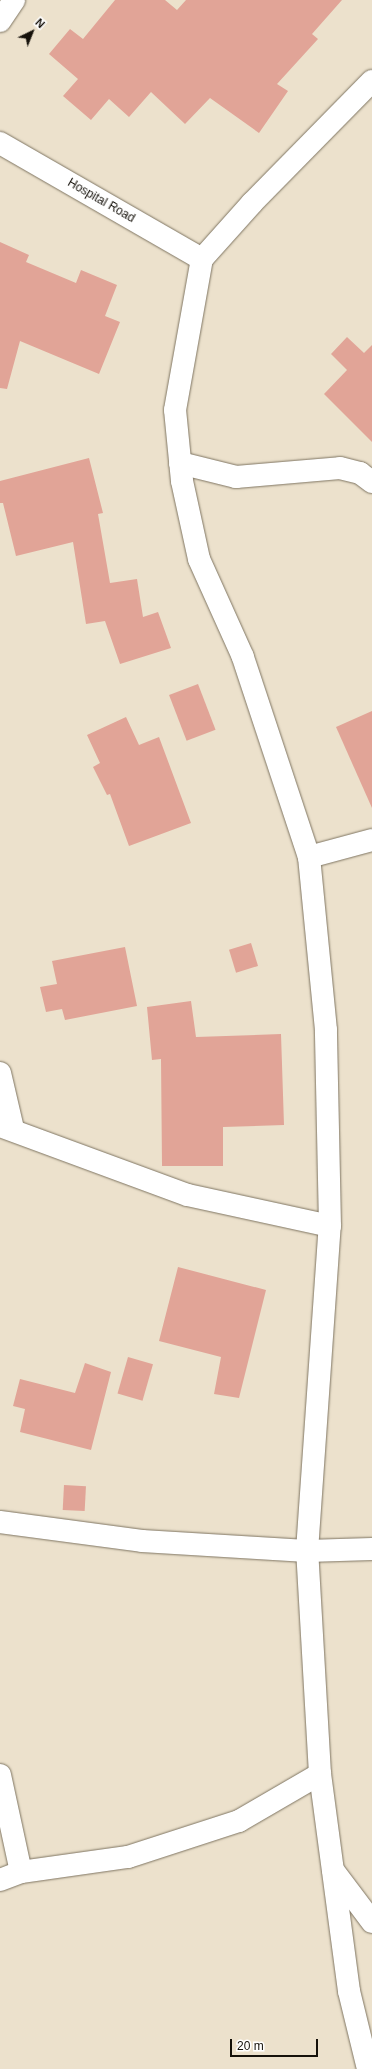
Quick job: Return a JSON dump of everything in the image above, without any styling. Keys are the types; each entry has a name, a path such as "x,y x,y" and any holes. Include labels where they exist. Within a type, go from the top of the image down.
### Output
{"street":[{"path":"0,21 14,0"},
{"path":"368,2069 349,1991 320,1774 307,1551 330,1226 326,1030 309,857 243,657 199,559 180,463 175,410 202,259 252,203 372,82"},
{"name":"Hospital Road","path":"0,143 202,259"},
{"path":"180,463 236,477 340,468 360,473 372,482"},
{"path":"309,857 372,840"},
{"path":"0,1073 6,1127 188,1195 330,1226"},
{"path":"0,1522 142,1541 307,1551 372,1549"},
{"path":"0,1880 21,1872 128,1857 231,1824 320,1774"},
{"path":"0,1775 21,1872"},
{"path":"332,1869 372,1922"}],"building":[{"path":"115,0 165,0 177,10 186,0 342,0 312,34 318,39 277,84 288,91 259,133 210,98 185,124 151,92 129,117 109,99 91,120 63,96 78,79 49,54 70,29 83,39"},
{"path":"0,242 29,255 26,262 76,283 81,270 117,285 105,316 120,322 99,374 20,341 7,389 0,388"},
{"path":"347,337 364,353 372,345 372,442 324,394 347,370 331,354"},
{"path":"89,458 103,513 98,514 110,583 137,579 143,617 158,612 171,648 120,664 105,621 86,624 73,542 16,556 3,503 0,503 0,481"},
{"path":"198,684 216,730 187,741 169,695"},
{"path":"372,711 372,808 336,727"},
{"path":"126,717 139,745 159,737 191,823 129,846 110,794 107,795 93,767 100,763 87,735"},
{"path":"251,943 258,966 236,973 229,950"},
{"path":"125,947 137,1006 65,1020 62,1009 46,1012 40,987 57,984 52,961"},
{"path":"191,1001 196,1037 281,1034 284,1125 223,1127 223,1166 162,1166 161,1059 152,1060 147,1007"},
{"path":"178,1267 266,1290 239,1398 214,1394 221,1357 159,1341"},
{"path":"128,1357 153,1364 143,1401 118,1394"},
{"path":"85,1363 111,1372 91,1450 20,1432 25,1409 13,1406 20,1379 75,1393"},
{"path":"64,1485 86,1486 85,1511 63,1510"}]}
